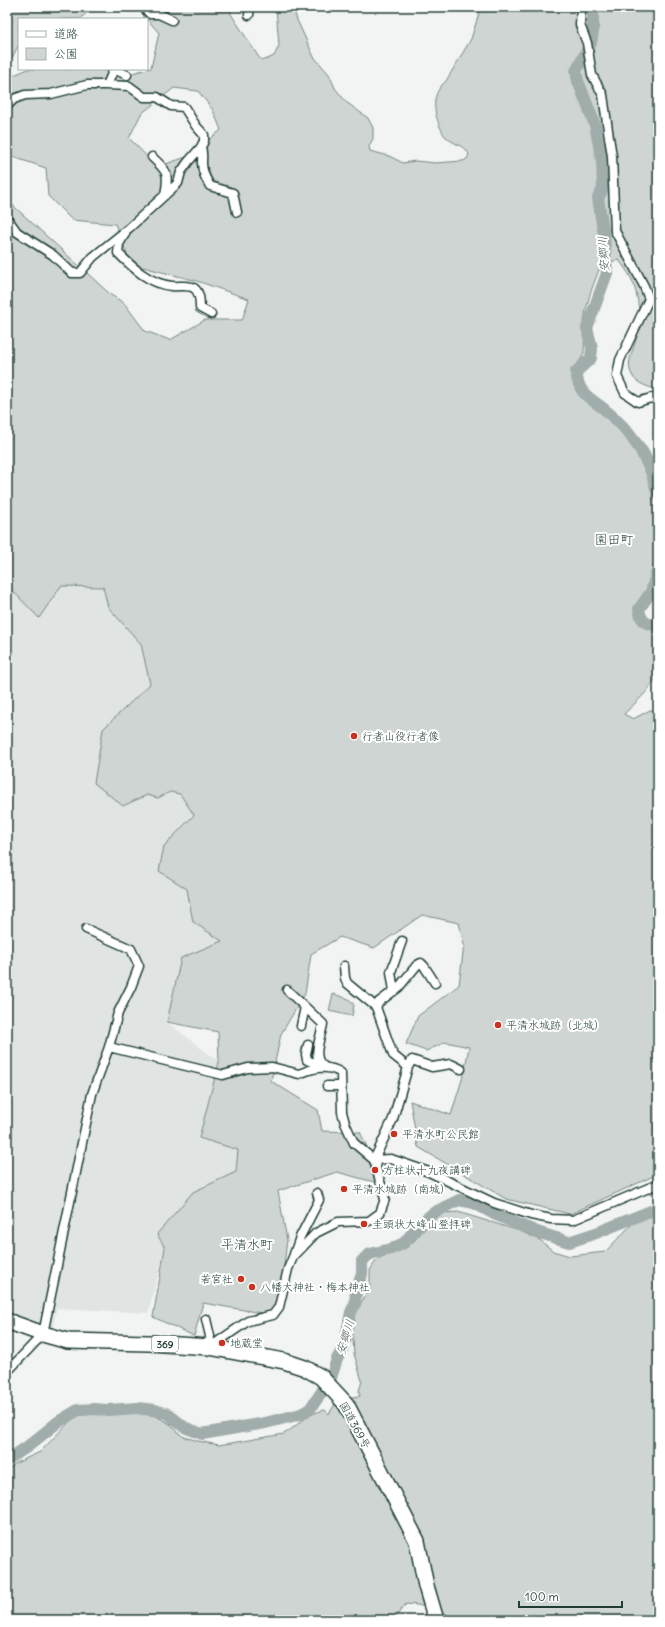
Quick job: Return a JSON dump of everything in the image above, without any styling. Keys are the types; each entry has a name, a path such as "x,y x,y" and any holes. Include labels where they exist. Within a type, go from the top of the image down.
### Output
{"highway":[{"name":"国道369号","path":"7,1321 68,1341 149,1343 209,1347 284,1361 305,1368 321,1377 344,1403 417,1541 426,1586 436,1620"}],"street":[{"path":"143,7 150,14 158,10 172,20"},
{"path":"580,7 580,24 586,43 592,75 603,95 612,156 614,232 644,286 649,299 625,347 620,360 617,376 625,393 638,402 651,398 658,401"},
{"path":"105,70 108,82"},
{"path":"108,82 114,70"},
{"path":"116,70 126,75"},
{"path":"7,106 14,99 25,95 51,94 87,85 108,82 129,86 144,97 157,97 171,106 184,107 196,126 204,135 204,141 201,147 188,162 178,183 129,228 93,257 80,273 72,273 53,255 17,232 7,218"},
{"path":"201,147 203,152 202,164 204,175 210,186 233,193 237,212"},
{"path":"152,157 165,169 168,179 165,195"},
{"path":"129,228 119,244 118,253 142,275 172,286 184,286 195,289 199,297 200,308 211,314"},
{"path":"7,1372 43,1334 92,1094 109,1048 118,1013 139,966 131,949 86,929"},
{"path":"394,991 390,972 402,941"},
{"path":"376,1007 379,1002 394,991 417,965 421,963 435,983"},
{"path":"344,966 344,978 376,1007 393,1055 408,1067"},
{"path":"287,990 323,1024 317,1052 319,1063"},
{"path":"301,1026 305,1007"},
{"path":"293,1257 316,1233 338,1222 369,1220 380,1213 384,1199 374,1160 354,1143 345,1123 342,1112 341,1073 327,1068 319,1063 307,1060 306,1054 308,1045"},
{"path":"109,1048 223,1075 256,1067 280,1068 299,1074 308,1069 327,1068"},
{"path":"374,1160 392,1119 408,1067 412,1060 432,1067 450,1064 461,1069"},
{"path":"327,1086 341,1086"},
{"path":"374,1160 392,1159 429,1172 494,1203 531,1215 574,1220 658,1184"},
{"path":"209,1347 248,1321 273,1315 279,1307 288,1270 318,1200 318,1194"},
{"path":"206,1319 210,1336 209,1347"}],"shaded area":[{"path":"7,585 103,587 108,607 141,644 150,684 103,729 123,806 147,795 158,798 170,792 180,794 194,815 164,846 159,871 187,889 193,922 223,941 167,1022 219,1062 199,1138 238,1150 236,1172 193,1192 165,1248 148,1313 57,1308 52,1329 7,1314"}],"green space":[{"path":"7,7 93,7 81,18 18,18 18,46 7,68"},
{"path":"143,7 230,7 231,14 260,59 265,60 274,56 279,46 276,7 293,7 297,20 314,57 329,74 335,88 346,102 368,118 373,128 373,139 369,146 370,151 389,156 403,163 415,161 436,163 463,161 467,159 469,154 444,135 436,114 435,102 438,91 446,81 471,39 481,7 658,7 658,390 636,381 630,370 629,365 636,341 639,322 638,307 634,285 627,271 619,260 601,264 590,294 585,314 584,353 572,376 577,391 618,427 636,453 650,481 658,508 658,544 654,568 640,612 653,629 657,641 659,656 656,678 650,687 624,714 633,719 650,710 658,711 658,1174 570,1214 506,1199 418,1147 410,1101 451,1115 464,1073 469,1047 446,1042 426,1051 406,1044 418,1016 459,985 464,945 459,923 422,915 374,948 340,937 311,954 305,994 281,1034 271,1081 318,1110 322,1131 360,1132 385,1185 337,1172 278,1191 287,1240 279,1307 273,1315 203,1303 194,1336 153,1317 165,1248 157,1234 193,1192 236,1172 238,1150 199,1138 219,1062 218,1032 167,1022 181,958 222,941 193,922 187,889 159,871 164,846 194,815 180,794 170,792 158,798 147,795 123,806 94,783 103,729 150,684 141,644 108,607 103,587 61,586 39,618 7,585 7,200 111,295 124,303 145,331 170,340 205,320 242,320 249,299 197,281 131,264 115,224 72,220 48,196 46,168 7,155 7,78 26,70 103,70 121,76 148,70 151,68 159,33 148,20 148,18 144,18","holes":["174,88 198,91 213,110 221,130 189,156 157,167 129,138 141,114"]},
{"path":"333,994 349,999 354,1005 352,1016 329,1011"},
{"path":"458,1212 520,1231 540,1240 553,1251 570,1256 605,1252 633,1223 658,1213 658,1620 449,1620 447,1614 418,1605 406,1604 393,1620 7,1620 7,1470 16,1463 40,1452 75,1416 80,1415 135,1413 156,1416 170,1424 182,1436 219,1445 284,1434 313,1414 325,1410 329,1414 338,1399 360,1396 359,1391 362,1381 354,1354 352,1327 354,1316 370,1286 370,1270 376,1261 381,1257 396,1252 414,1241 437,1215 442,1213"}],"waterway":[{"name":"安郷川","path":"593,7 593,31 591,43 576,71 578,81 595,125 602,161 603,189 598,198 604,236 607,273 587,328 592,348 591,358 576,372 579,385 585,394 609,413 632,437 643,452 651,470 658,496"},
{"name":"安郷川","path":"658,567 651,592 639,609 641,617 645,622 658,626"},
{"name":"安郷川","path":"7,1460 27,1447 58,1422 78,1410 137,1408 155,1410 168,1414 184,1427 202,1434 265,1423 301,1414 310,1409 331,1378 337,1359 345,1342 351,1312 355,1304 356,1291 362,1274 362,1261 370,1254 391,1249 404,1243 421,1223 433,1213 459,1200 474,1203 496,1215 540,1233 569,1242 596,1233 658,1208"}],"place":[{"name":"行者山役行者像","path":"354,736"},
{"name":"平清水城跡（北城）","path":"498,1025"},
{"name":"平清水町公民館","path":"394,1134"},
{"name":"方柱状十九夜講碑","path":"375,1170"},
{"name":"平清水城跡（南城）","path":"344,1189"},
{"name":"圭頭状大峰山登拝碑","path":"364,1224"},
{"name":"若宮社","path":"241,1279"},
{"name":"八幡大神社・梅本神社","path":"252,1287"},
{"name":"地蔵堂","path":"222,1343"}],"district":[{"name":"園田町","path":"614,539"},
{"name":"平清水町","path":"247,1244"}]}
